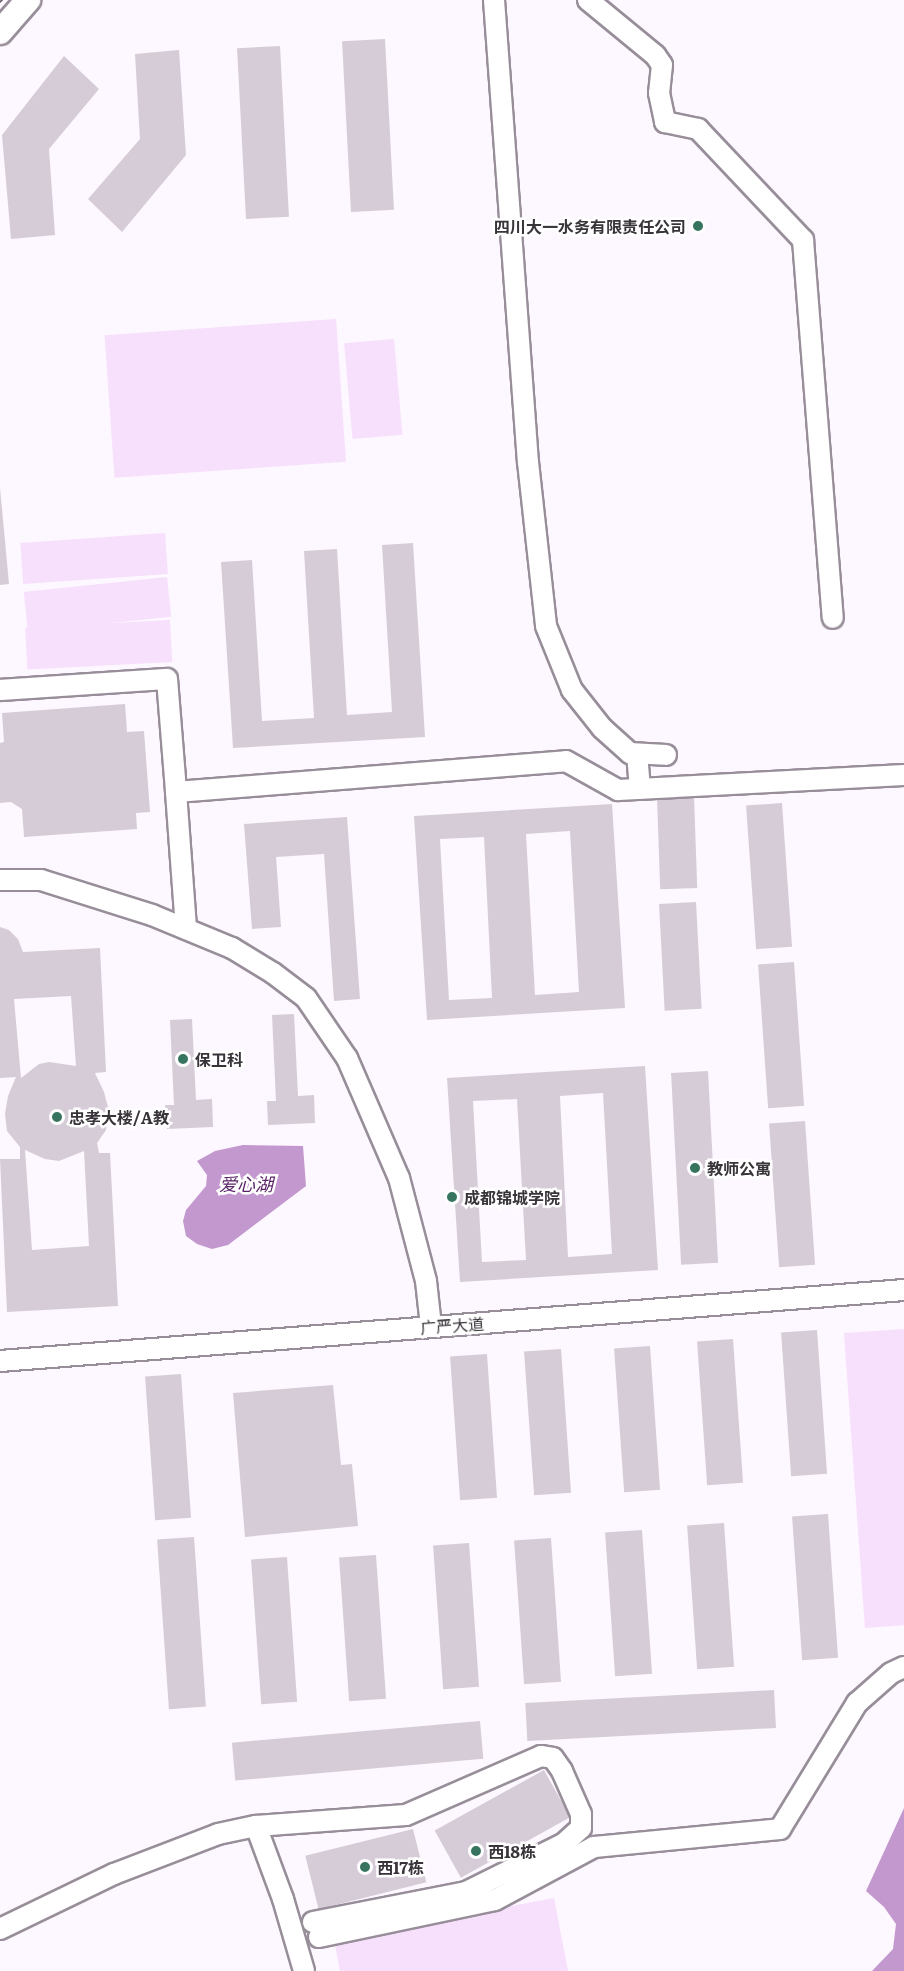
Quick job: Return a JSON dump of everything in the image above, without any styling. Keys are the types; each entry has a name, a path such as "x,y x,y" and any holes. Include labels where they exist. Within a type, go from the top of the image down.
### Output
{"main road":[{"path":"0,32 28,0"}],"street":[{"path":"494,0 528,462 546,626 572,690 602,728 630,753 666,755"},
{"path":"588,0 655,55 662,65 659,93 664,122 698,129 803,240 833,618"},
{"path":"0,690 167,679 186,929"},
{"path":"637,754 640,789"},
{"path":"176,792 566,761 618,789 904,775"},
{"path":"0,880 41,880 186,929 232,948 273,973 306,998 347,1058 399,1178 426,1281 431,1326"},
{"name":"广严大道","path":"0,1360 904,1290"},
{"path":"0,1929 114,1874 218,1834 256,1826 406,1815 542,1756 553,1758 562,1771 581,1814 581,1828 563,1844 466,1892 316,1930 495,1900 594,1847 780,1828 857,1703 891,1673 904,1666"},
{"path":"256,1826 283,1899 304,1971"}],"shaded area":[{"path":"336,319 346,462 115,478 105,335"},
{"path":"394,339 402,435 353,439 344,343"},
{"path":"165,533 168,574 23,584 20,543"},
{"path":"167,577 171,617 28,632 24,592"},
{"path":"170,620 172,662 27,670 25,628"},
{"path":"904,1329 904,1625 865,1628 844,1333"},
{"path":"554,1898 568,1971 340,1971 334,1940"}],"water":[{"name":"爱心湖","path":"243,1145 303,1146 306,1186 228,1245 212,1249 197,1244 186,1236 183,1221 186,1210 206,1186 207,1175 197,1161 215,1151"},
{"path":"904,1808 904,1971 872,1971 893,1949 896,1924 884,1907 866,1891"}],"building":[{"path":"385,39 394,210 351,212 342,41"},
{"path":"280,46 289,217 246,219 237,48"},
{"path":"179,50 186,155 122,232 88,199 140,139 135,54"},
{"path":"64,56 99,89 49,149 55,235 11,239 2,135"},
{"path":"0,488 9,584 0,585"},
{"path":"413,543 425,737 233,748 221,562 252,560 262,721 314,718 304,551 337,549 347,715 392,712 382,545"},
{"path":"125,704 127,732 144,731 150,812 136,813 137,829 24,837 22,809 11,802 0,803 0,743 4,742 2,713"},
{"path":"694,796 697,888 660,889 657,797"},
{"path":"782,803 792,947 756,949 746,806"},
{"path":"612,804 625,1008 427,1020 414,816","holes":["570,831 579,992 535,995 526,834","484,837 492,998 449,1000 440,839"]},
{"path":"347,817 360,999 334,1001 324,854 276,857 281,927 252,929 244,824"},
{"path":"696,902 702,1009 665,1011 659,904"},
{"name":"忠孝大楼/A教","path":"0,927 9,930 18,939 23,952 100,948 106,1072 95,1073 104,1092 109,1111 106,1130 97,1143 99,1153 110,1153 118,1306 7,1312 0,1159 20,1159 20,1147 7,1131 5,1114 8,1096 16,1077 0,1078","holes":["71,996 76,1066 49,1062 39,1064 21,1078 14,999","25,1150 45,1159 59,1161 84,1151 89,1246 32,1250"]},
{"path":"794,962 804,1106 768,1108 758,965"},
{"path":"294,1014 298,1096 314,1095 315,1123 268,1125 267,1101 276,1101 272,1015"},
{"name":"保卫科","path":"192,1019 196,1100 212,1099 213,1127 167,1129 165,1105 174,1105 170,1020"},
{"path":"645,1066 658,1270 460,1282 447,1078","holes":["603,1093 612,1254 568,1257 560,1096","517,1099 526,1260 482,1262 473,1101"]},
{"name":"教师公寓","path":"708,1071 718,1263 681,1265 671,1073"},
{"path":"805,1121 815,1265 779,1267 769,1124"},
{"path":"817,1330 827,1474 791,1476 781,1333"},
{"path":"733,1339 743,1483 707,1485 697,1342"},
{"path":"650,1346 660,1490 624,1492 614,1349"},
{"path":"561,1349 571,1493 534,1495 524,1352"},
{"path":"487,1354 497,1498 460,1500 450,1357"},
{"path":"181,1374 191,1518 155,1520 145,1377"},
{"path":"333,1385 341,1465 352,1464 358,1526 245,1537 233,1393"},
{"path":"828,1514 838,1658 802,1660 792,1517"},
{"path":"724,1523 734,1667 697,1669 687,1526"},
{"path":"642,1530 652,1674 615,1676 605,1533"},
{"path":"194,1537 206,1707 169,1709 157,1540"},
{"path":"551,1538 561,1682 524,1684 514,1541"},
{"path":"469,1543 479,1687 443,1689 433,1546"},
{"path":"376,1555 386,1699 349,1701 339,1558"},
{"path":"287,1557 297,1702 261,1704 251,1560"},
{"path":"774,1690 776,1728 527,1741 525,1703"},
{"path":"480,1721 483,1759 235,1781 232,1743"},
{"name":"西18栋","path":"544,1770 570,1817 461,1878 435,1831"},
{"name":"西17栋","path":"413,1829 426,1882 319,1909 305,1856"}],"place":[{"name":"四川大一水务有限责任公司","path":"698,226"},
{"name":"保卫科","path":"183,1059"},
{"name":"忠孝大楼/A教","path":"57,1117"},
{"name":"教师公寓","path":"695,1168"},
{"name":"成都锦城学院","path":"452,1197"},
{"name":"西18栋","path":"476,1851"},
{"name":"西17栋","path":"365,1867"}]}
